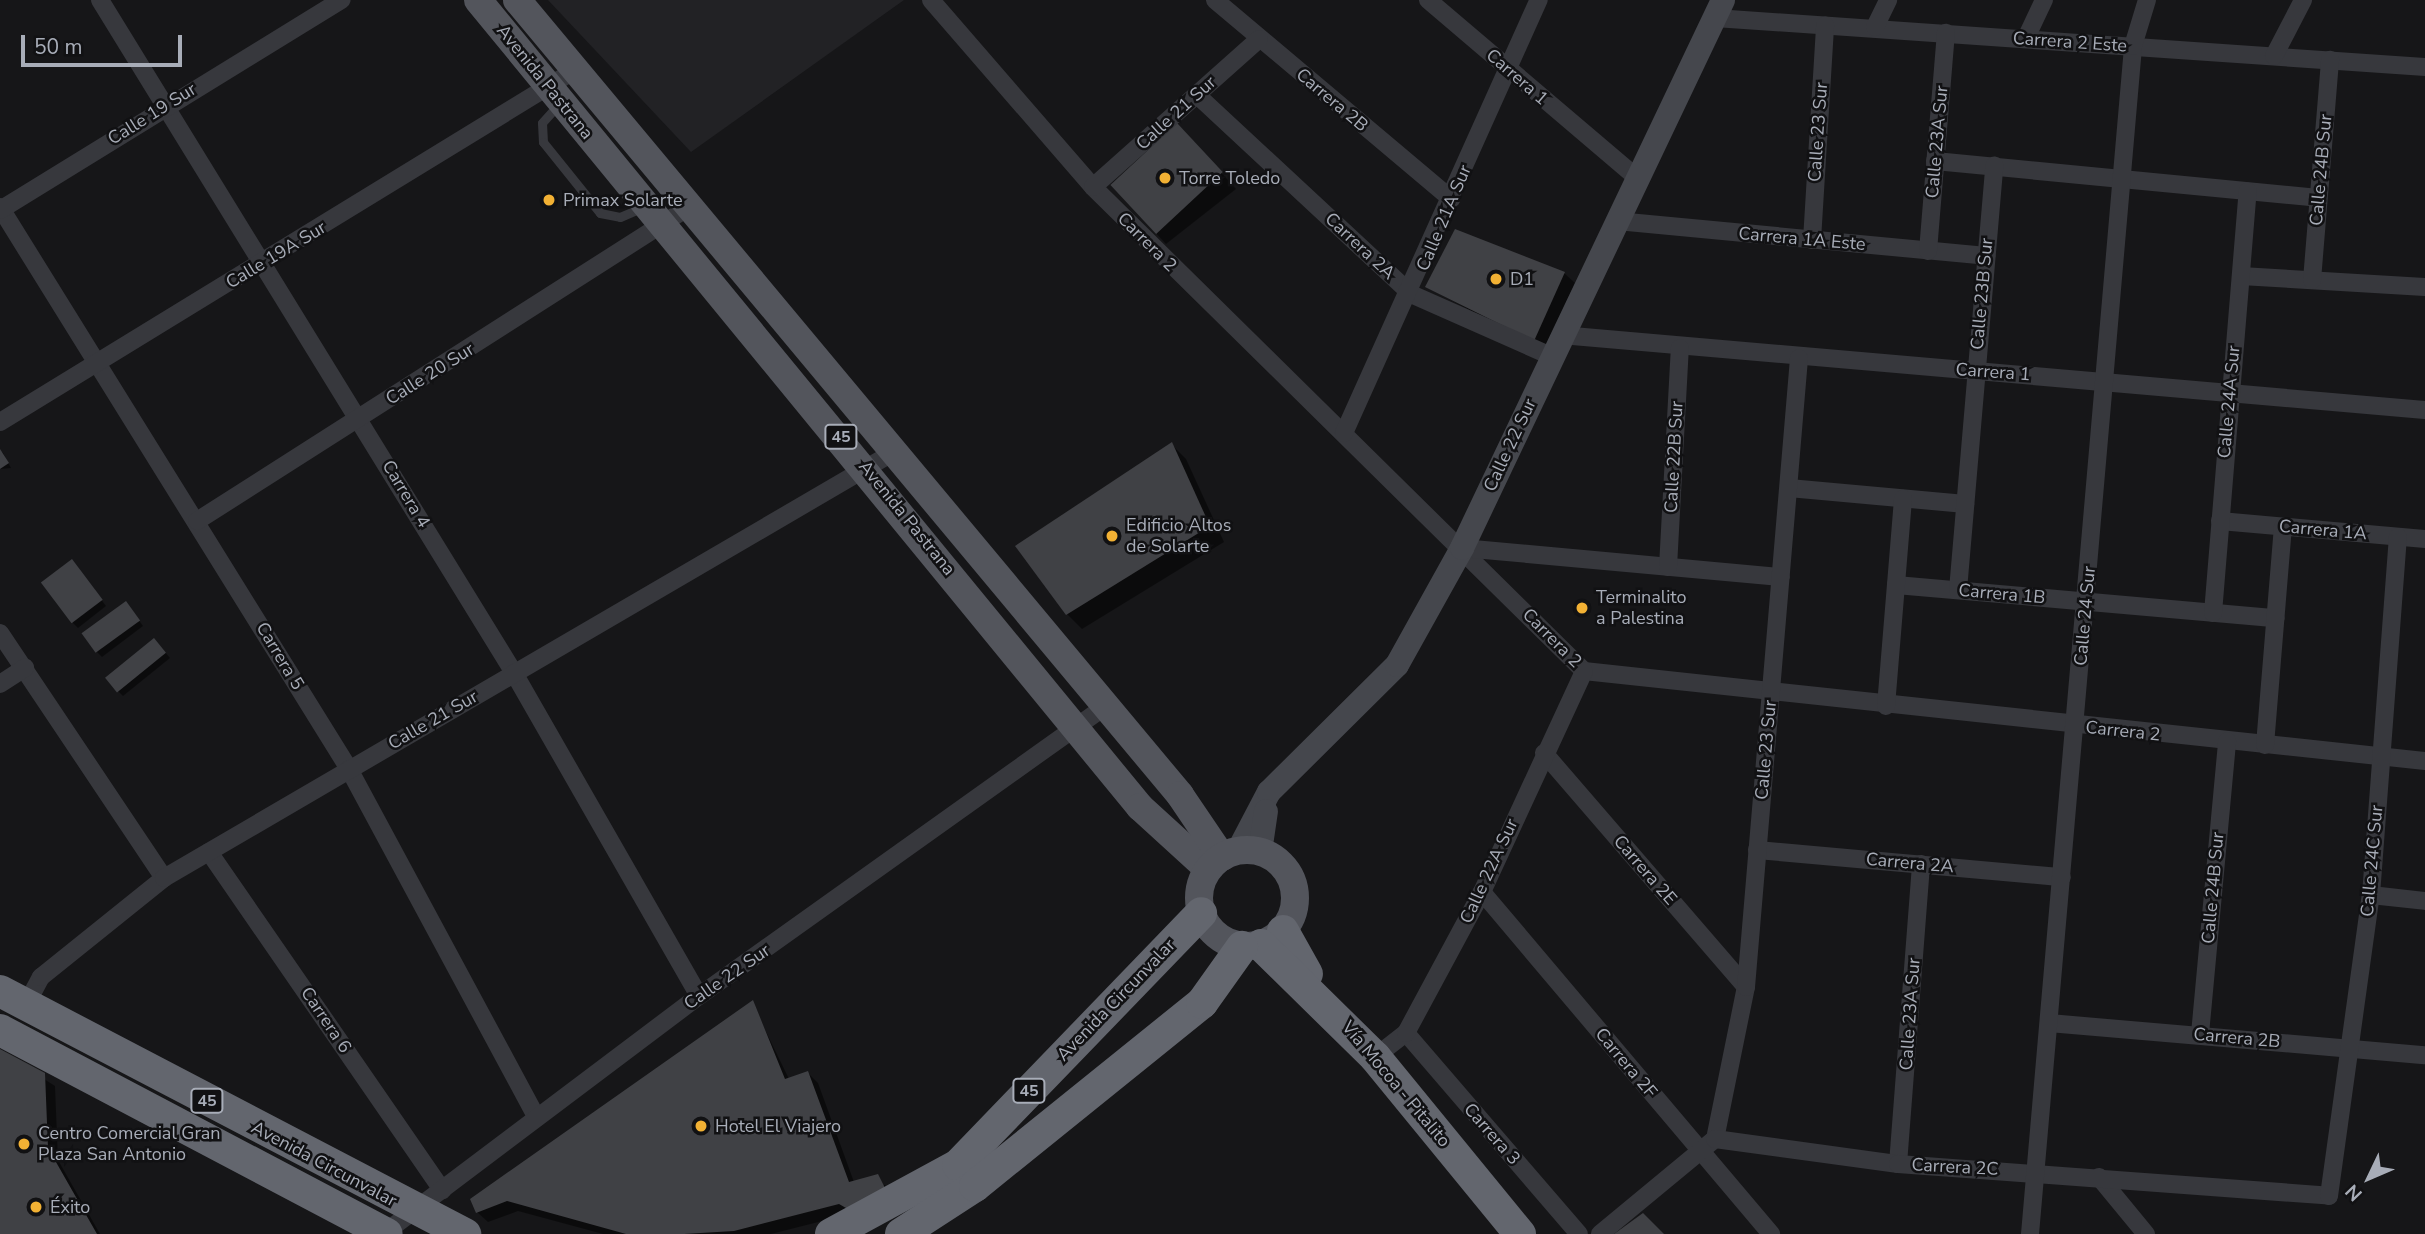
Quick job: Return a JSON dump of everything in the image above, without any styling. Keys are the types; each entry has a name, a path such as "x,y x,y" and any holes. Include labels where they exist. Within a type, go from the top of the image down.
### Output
{"highway":[{"name":"Avenida Circunvalar","path":"894,1226 958,1165 1200,913"},
{"name":"Avenida Circunvalar","path":"831,1234 894,1226 975,1186 1202,1003 1262,941"},
{"name":"Vía Mocoa - Pitalito","path":"1262,941 1318,994 1375,1057 1520,1234"},
{"name":"Avenida Circunvalar","path":"13,998 413,1211 465,1234"},
{"name":"Avenida Circunvalar","path":"0,1030 385,1234"},
{"path":"65,1063 80,1033"}],"main road":[{"name":"Avenida Pastrana","path":"478,0 866,467 1140,807 1232,857"},
{"name":"Avenida Pastrana","path":"517,0 894,452 1102,709 1232,857"},
{"name":"Calle 22 Sur","path":"1232,857 1269,792 1397,665 1462,548 1556,345 1719,9"},
{"path":"1232,857 1281,864 1293,885 1294,910 1262,941 1216,936 1200,913 1199,890 1232,857"}],"street":[{"name":"Carrera 4","path":"100,0 266,261 514,673 699,996"},
{"name":"Calle 19 Sur","path":"1,209 166,105 342,0"},
{"name":"Carrera 2","path":"931,0 1093,187 1584,671 1771,694 2425,761"},
{"name":"Carrera 2B","path":"1214,0 1451,199"},
{"name":"Carrera 1","path":"1428,0 1638,179"},
{"name":"Calle 21A Sur","path":"1344,433 1411,294 1539,0"},
{"path":"1875,27 1888,0"},
{"path":"2026,38 2044,0"},
{"name":"Calle 24 Sur","path":"2030,1234 2133,46 2147,0"},
{"path":"2274,56 2303,0"},
{"name":"Carrera 2 Este","path":"1719,9 1825,25 2425,67"},
{"name":"Calle 23 Sur","path":"1812,240 1825,25"},
{"name":"Calle 23A Sur","path":"1928,251 1946,33"},
{"name":"Calle 21 Sur","path":"1093,187 1259,39"},
{"name":"Calle 24B Sur","path":"2312,280 2330,60"},
{"name":"Calle 19A Sur","path":"0,422 266,261 556,95 575,70"},
{"name":"Carrera 2A","path":"1196,95 1411,294 1556,345"},
{"path":"1936,161 2318,198"},
{"name":"Calle 23B Sur","path":"1958,590 1994,166"},
{"name":"Calle 24A Sur","path":"2213,613 2229,393 2248,191"},
{"name":"Calle 20 Sur","path":"197,521 665,228 689,207"},
{"name":"Carrera 5","path":"1,209 100,362 349,769 537,1118"},
{"name":"Carrera 1A Este","path":"1618,221 1986,256"},
{"path":"2241,276 2425,287"},
{"name":"Carrera 1","path":"1556,345 1680,348 2105,381 2425,410"},
{"name":"Calle 22B Sur","path":"1668,567 1680,348"},
{"name":"Calle 23 Sur","path":"1715,1139 1746,987 1799,358"},
{"name":"Calle 21 Sur","path":"13,998 164,878 894,452"},
{"path":"1789,488 1965,504"},
{"path":"1886,706 1903,499"},
{"name":"Carrera 1A","path":"2220,521 2425,539"},
{"path":"2264,745 2283,527"},
{"name":"Calle 24C Sur","path":"2336,1185 2346,1048 2371,895 2379,758 2398,537"},
{"path":"1462,548 1781,577"},
{"name":"Carrera 1B","path":"1896,585 2276,618"},
{"path":"0,633 164,878"},
{"path":"0,684 25,668"},
{"name":"Calle 22A Sur","path":"1375,1057 1406,1033 1482,892 1544,752 1584,671"},
{"name":"Calle 22 Sur","path":"385,1234 699,996 1078,729 1102,709"},
{"name":"Calle 24B Sur","path":"2200,1034 2227,741"},
{"name":"Carrera 2E","path":"1544,752 1746,987"},
{"name":"Carrera 2A","path":"1757,850 2062,877"},
{"name":"Carrera 6","path":"209,852 442,1190"},
{"name":"Calle 23A Sur","path":"1899,1164 1921,864"},
{"name":"Carrera 2F","path":"1482,892 1771,1234"},
{"path":"2371,895 2425,901"},
{"name":"Carrera 2B","path":"2049,1023 2425,1055"},
{"name":"Carrera 3","path":"1406,1033 1578,1234"},
{"path":"1600,1234 1715,1139"},
{"name":"Carrera 2C","path":"1715,1139 1899,1164 2099,1177 2321,1200 2336,1185"},
{"path":"2099,1177 2146,1234"}],"lane":[{"path":"556,95 542,123 543,142 600,213 620,217 646,205"}],"shaded area":[{"path":"548,0 904,0 691,152"}],"building":[{"name":"Torre Toledo","path":"1177,123 1223,172 1156,234 1110,185"},
{"name":"D1","path":"1455,229 1565,272 1534,341 1425,287"},
{"name":"Edificio Altos de Solarte","path":"1172,442 1210,526 1066,615 1015,546"},
{"path":"0,449 9,463 0,469"},
{"path":"72,559 103,600 72,623 41,582"},
{"path":"126,601 140,620 96,653 82,633"},
{"path":"154,638 166,653 117,692 105,678"},
{"name":"Hotel El Viajero","path":"753,1000 785,1079 808,1071 849,1182 878,1174 889,1196 853,1212 839,1204 734,1231 684,1234 626,1234 507,1201 476,1213 470,1199"},
{"name":"Centro Comercial Gran Plaza San Antonio","path":"0,1049 45,1073 48,1148 97,1234 0,1234"},
{"path":"1643,1213 1664,1234 1614,1234"}],"place":[{"name":"Torre Toledo","path":"1165,178"},
{"name":"Primax Solarte","path":"549,200"},
{"name":"D1","path":"1496,279"},
{"name":"Edificio Altos de Solarte","path":"1112,536"},
{"name":"Terminalito a Palestina","path":"1582,608"},
{"name":"Hotel El Viajero","path":"701,1126"},
{"name":"Centro Comercial Gran Plaza San Antonio","path":"24,1144"},
{"name":"Éxito","path":"36,1207"}]}
